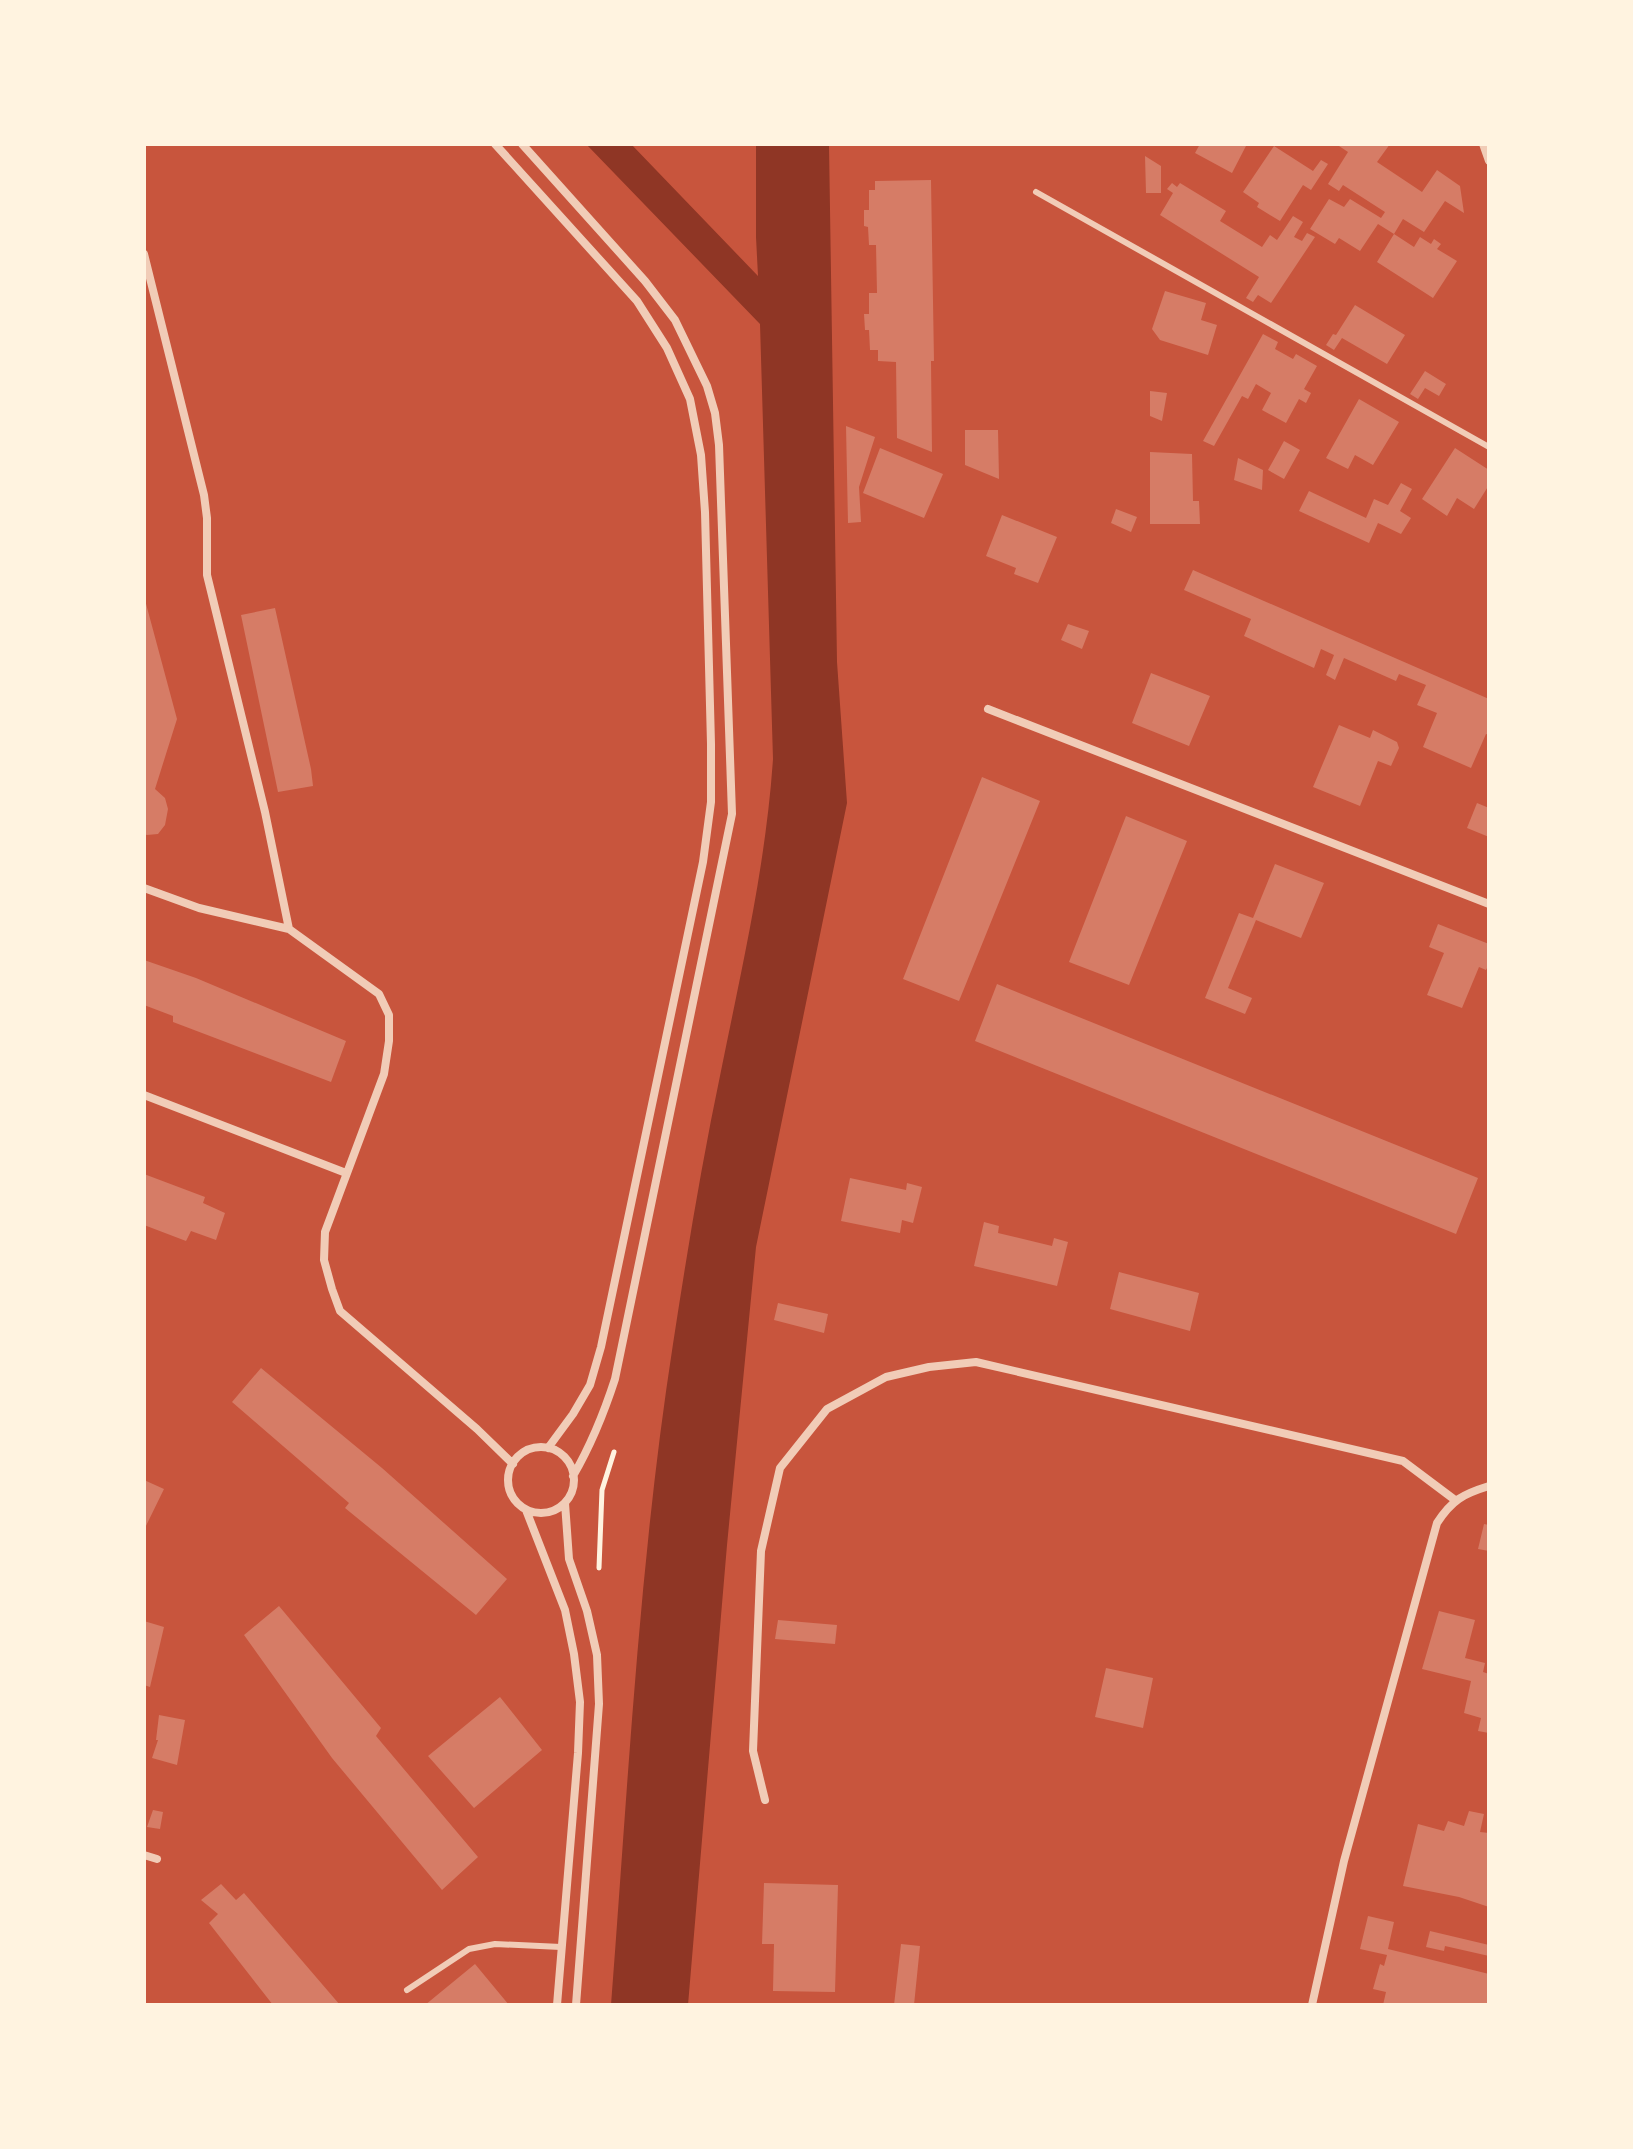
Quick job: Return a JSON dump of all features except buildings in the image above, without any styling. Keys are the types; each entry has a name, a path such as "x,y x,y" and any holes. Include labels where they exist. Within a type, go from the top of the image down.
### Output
{"street":[{"path":"495,144 637,301 667,348 690,399 701,455 705,512 711,802 703,862 601,1347 590,1385 548,1448"},
{"path":"522,144 645,281 675,320 707,386 715,413 720,460 732,814 615,1379 591,1442 573,1476"},
{"path":"1483,144 1489,161"},
{"path":"144,254 204,495 207,575 265,812 289,929"},
{"path":"988,709 1489,904"},
{"path":"144,888 199,908 289,929 379,994 389,1015 384,1074 325,1232 324,1260 332,1289 340,1311 513,1464"},
{"path":"144,1095 346,1173"},
{"path":"765,1800 753,1751 761,1551 780,1468 827,1409 886,1377 929,1367 976,1362 1403,1461 1455,1500"},
{"path":"565,1503 547,1512 536,1513 518,1503 511,1495 508,1474 519,1456 537,1448 548,1448 565,1458 573,1476 573,1485 565,1503 569,1559 587,1611 597,1655 599,1704 576,2005"},
{"path":"1312,2005 1344,1861 1437,1523 1455,1500 1489,1486"},
{"path":"526,1510 565,1610 580,1702 557,2005"},
{"path":"144,1855 157,1859"}],"lane":[{"path":"1036,192 1489,447"},
{"path":"407,1990 469,1949 495,1944 561,1947"}],"shaded area":[{"path":"586,144 631,144 758,276 756,144 829,144 837,662 847,803 756,1247 688,2005 611,2005 636,1674 661,1426 695,1207 752,915 770,798 773,759 760,324"}]}
